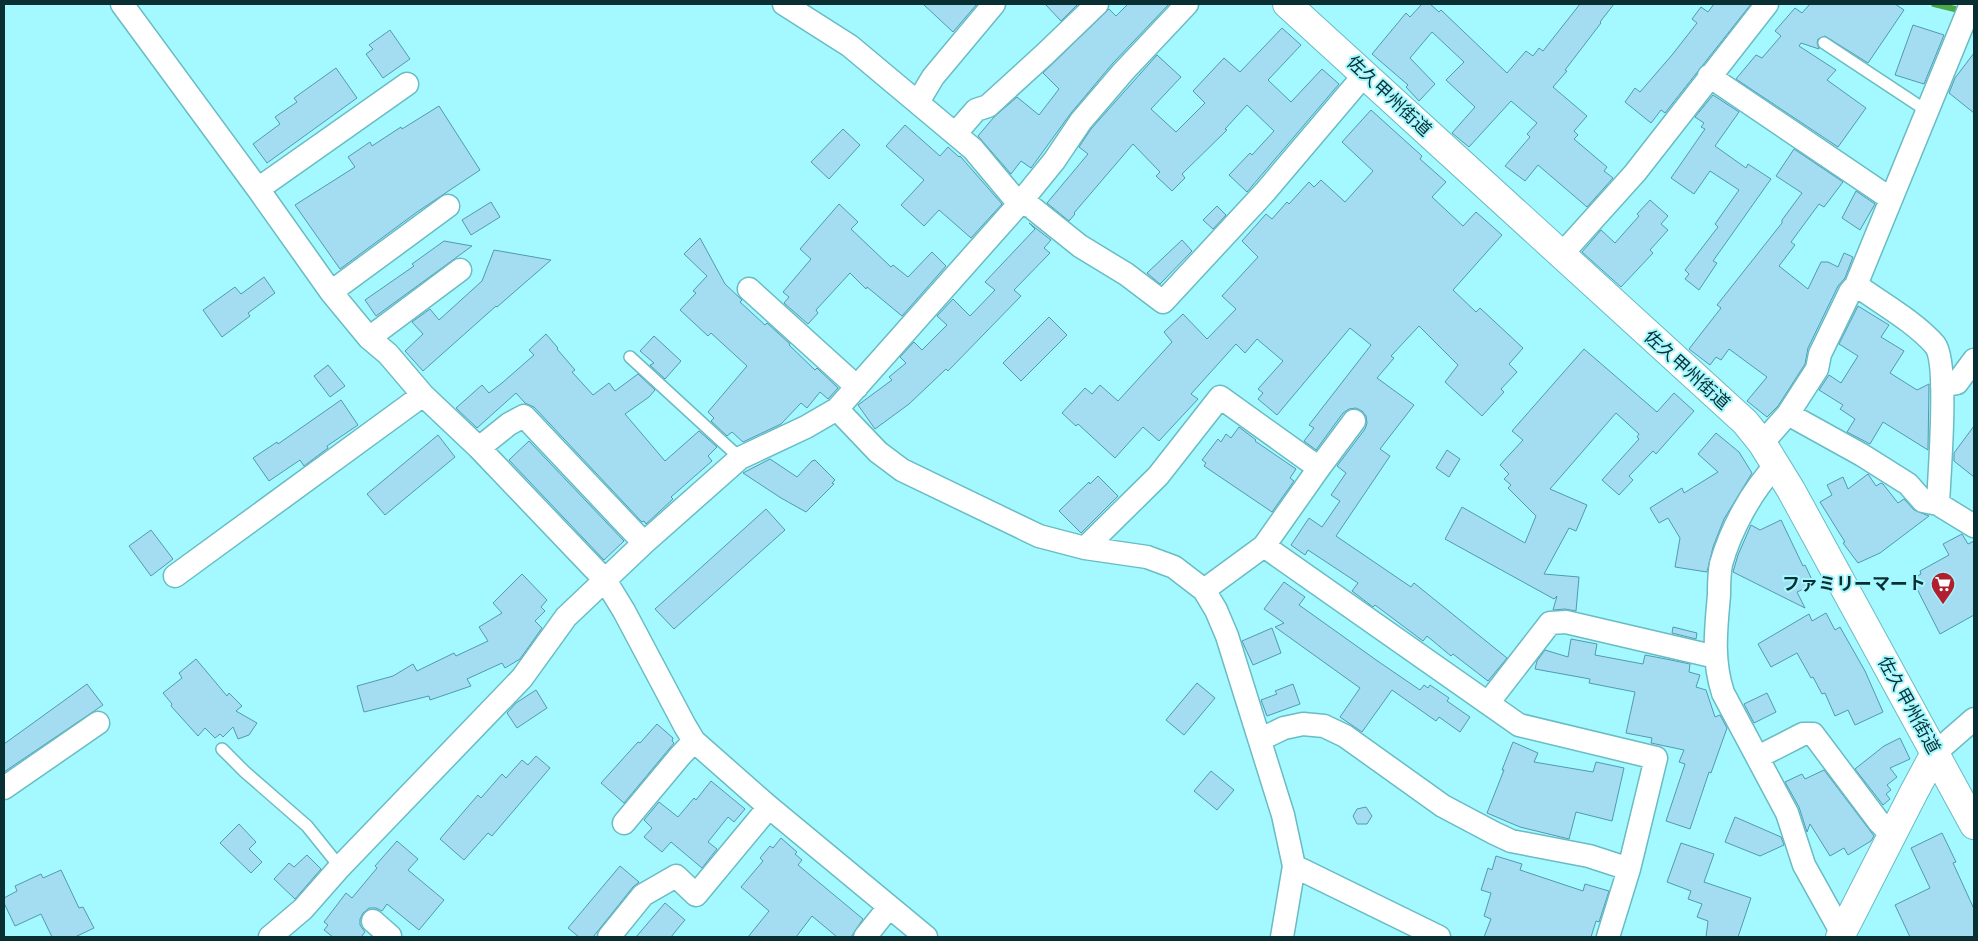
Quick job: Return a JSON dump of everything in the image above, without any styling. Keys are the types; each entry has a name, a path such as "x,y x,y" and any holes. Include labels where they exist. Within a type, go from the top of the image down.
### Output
{"street":[{"path":"122,4 331,292 369,338 388,354 423,395 479,448 605,580 624,611 684,726 694,741 926,937"},
{"path":"784,4 850,46 918,102 973,149 1019,204 1030,206 1080,246 1126,274 1163,302 1265,192 1365,74"},
{"path":"918,102 933,77 994,4"},
{"path":"955,134 976,110 988,106 1097,4"},
{"path":"270,937 303,909 340,867 522,678 566,617 605,580 740,458 806,427 837,409 1019,204 1054,162 1080,121 1187,4"},
{"name":"佐久甲州街道","path":"1287,4 1745,422 1769,454 1974,825"},
{"path":"1561,255 1635,172 1766,4"},
{"path":"1842,936 1804,865 1787,813 1723,692 1717,674 1716,628 1721,566 1738,522 1761,482 1769,454 1788,414 1817,369 1820,354 1850,292 1856,286 1969,9"},
{"path":"1709,76 1891,199"},
{"path":"258,189 407,84"},
{"path":"331,292 448,206"},
{"path":"369,338 460,270"},
{"path":"1856,286 1913,326 1936,346 1942,386 1938,504"},
{"path":"749,289 857,387"},
{"path":"1942,386 1957,383 1974,360"},
{"path":"175,576 423,395"},
{"path":"1085,548 1158,476 1220,396 1319,468"},
{"path":"837,409 878,452 902,470 1039,536 1085,548 1147,557 1174,567 1204,590 1216,610 1227,636 1261,739 1283,815 1294,866 1282,937"},
{"path":"1788,414 1862,455 1908,484 1923,501 1938,504 1974,526"},
{"path":"479,448 509,424 524,416 644,544"},
{"path":"1204,590 1264,546 1354,422"},
{"path":"1264,546 1519,725 1656,758 1628,869 1608,937"},
{"path":"1488,702 1550,623 1566,622 1716,656"},
{"path":"1842,936 1892,834 1936,754 1974,719"},
{"path":"4,788 98,723"},
{"path":"1261,739 1284,728 1303,724 1324,726 1346,736 1444,806 1511,841 1589,856 1628,869"},
{"path":"1758,757 1803,734 1812,734 1879,822 1892,834"},
{"path":"624,823 694,741"},
{"path":"608,937 643,895 676,876 696,895 769,806"},
{"path":"1294,866 1438,937"},
{"path":"864,937 889,907"},
{"path":"373,921 390,937"}],"lane":[{"path":"1824,44 1927,111"},
{"path":"630,357 740,458"},
{"path":"222,749 306,826 340,867"}],"building":[{"path":"923,4 977,4 953,32"},
{"path":"1045,4 1078,4 1061,21"},
{"path":"1128,4 1169,4 1113,63 1071,113 1031,168 1021,161 1011,174 978,136 994,117 1017,97 1039,115 1059,89 1043,73 1109,9 1116,16"},
{"path":"1422,4 1430,4 1439,12 1441,10 1507,73 1526,51 1533,56 1539,48 1543,51 1580,4 1614,4 1565,70 1567,71 1553,87 1587,116 1574,131 1578,135 1574,139 1607,167 1604,171 1613,178 1587,207 1538,165 1525,181 1505,166 1530,137 1527,134 1537,123 1511,101 1469,147 1452,133 1475,107 1446,80 1464,62 1432,32 1410,58 1435,84 1419,101 1406,87 1408,85 1372,54 1406,13 1410,17"},
{"path":"1714,4 1751,4 1665,113 1661,110 1651,123 1625,102 1635,88 1640,92 1672,55 1697,23 1692,19 1701,7 1708,12"},
{"path":"1810,4 1895,4 1904,10 1868,63 1825,36 1818,39 1819,49 1801,43 1799,46 1836,70 1827,80 1866,108 1838,147 1736,79 1756,55 1762,58 1781,36 1775,31 1795,8 1802,13"},
{"path":"1913,25 1944,35 1924,84 1895,75"},
{"path":"1282,28 1301,45 1268,80 1291,102 1322,69 1339,84 1247,192 1229,175 1250,153 1252,155 1274,131 1247,105 1225,129 1227,130 1182,174 1185,178 1172,191 1156,176 1160,172 1133,144 1069,221 1047,203 1088,154 1079,147 1091,129 1157,55 1181,77 1151,109 1176,132 1205,103 1193,91 1224,58 1240,72"},
{"path":"390,30 410,59 383,78 366,54 373,49 369,45"},
{"path":"1974,53 1974,113 1949,93 1955,78"},
{"path":"336,68 357,98 267,163 253,144 280,124 275,117 297,102 294,98"},
{"path":"1713,95 1739,112 1715,146 1746,168 1748,164 1771,179 1713,261 1717,263 1699,290 1685,279 1689,274 1685,270 1718,227 1715,224 1739,190 1710,171 1694,194 1671,178 1705,129 1701,127 1704,123 1695,117"},
{"path":"439,106 480,170 417,212 340,269 295,205 355,167 348,157 370,142 372,146"},
{"path":"1371,110 1422,156 1420,159 1446,182 1432,197 1463,226 1476,212 1502,235 1453,290 1476,312 1480,308 1523,348 1509,364 1517,372 1501,389 1504,392 1482,416 1445,382 1458,365 1419,326 1391,356 1394,358 1377,378 1414,405 1380,449 1390,456 1336,536 1411,587 1414,583 1507,658 1488,681 1453,654 1451,656 1427,636 1423,641 1375,605 1373,607 1352,591 1358,583 1308,550 1305,555 1291,545 1309,518 1322,527 1340,501 1331,495 1346,473 1337,466 1365,429 1367,423 1366,416 1362,411 1356,408 1349,409 1343,413 1316,450 1304,441 1314,428 1309,425 1371,345 1350,328 1277,415 1258,399 1263,393 1258,389 1283,361 1257,339 1245,353 1236,344 1191,394 1198,399 1159,441 1143,427 1115,458 1078,424 1076,426 1062,413 1085,388 1092,394 1100,385 1118,401 1172,342 1164,332 1183,314 1207,339 1236,309 1222,296 1258,257 1242,241 1266,214 1272,219 1309,182 1314,187 1321,180 1345,202 1373,171 1342,142"},
{"path":"905,125 940,156 948,147 960,156 1002,204 971,238 939,210 924,226 901,205 924,180 886,146"},
{"path":"843,129 860,145 829,179 811,162"},
{"path":"1794,149 1843,182 1824,207 1819,204 1791,242 1795,245 1779,266 1808,289 1821,262 1828,262 1838,267 1844,253 1853,257 1845,278 1838,286 1808,348 1805,364 1778,406 1767,417 1747,401 1767,377 1729,349 1721,360 1716,357 1710,365 1689,349 1721,308 1717,305 1782,223 1782,220 1802,193 1776,176"},
{"path":"1856,191 1875,204 1860,230 1842,218"},
{"path":"1650,200 1668,216 1661,224 1668,230 1650,250 1653,253 1621,287 1582,252 1601,230 1615,243 1639,216 1637,214"},
{"path":"491,202 500,217 471,235 462,220"},
{"path":"839,204 858,222 851,229 891,267 893,265 908,277 932,252 946,266 902,316 867,287 866,289 850,273 816,310 818,313 808,324 784,303 789,297 783,292 811,259 800,249"},
{"path":"1217,206 1226,215 1213,229 1203,220"},
{"path":"1029,223 1051,240 1044,248 1050,253 1014,290 1021,296 948,371 946,369 909,404 875,429 858,405 892,380 889,377 906,363 900,357 914,342 922,350 947,325 937,316 953,299 970,316 995,290 985,282 1035,229"},
{"path":"700,238 725,284 742,300 740,302 765,325 767,323 815,370 817,368 838,388 828,399 820,392 807,408 801,403 781,424 743,442 732,432 727,436 711,421 714,418 708,412 747,366 711,333 708,336 680,310 696,293 693,291 707,276 684,254"},
{"path":"1182,240 1192,251 1160,284 1147,273"},
{"path":"444,241 472,246 376,316 365,300 414,266 412,264"},
{"path":"494,250 551,260 423,371 405,351 423,334 412,322 430,309 439,320 482,281"},
{"path":"264,277 275,293 248,313 250,316 222,337 203,310 235,287 241,294"},
{"path":"1858,306 1889,325 1881,337 1904,351 1890,373 1917,390 1929,384 1928,450 1883,422 1870,444 1847,432 1855,419 1840,409 1843,405 1819,390 1829,375 1841,383 1858,356 1839,344"},
{"path":"1049,317 1067,335 1021,381 1003,363"},
{"path":"546,334 575,370 572,372 593,395 609,383 615,391 638,374 655,390 649,397 625,414 665,461 699,431 717,447 708,456 712,461 671,497 673,499 646,524 644,521 642,522 534,407 525,403 516,393 477,428 456,408 482,385 489,393 502,383 534,355 529,350"},
{"path":"654,336 681,361 665,379 650,365 654,363 640,351"},
{"path":"1584,349 1657,412 1674,393 1694,411 1656,454 1653,451 1629,476 1633,480 1619,495 1602,480 1639,439 1637,437 1639,434 1616,413 1550,489 1587,505 1576,531 1569,528 1544,574 1579,577 1576,611 1565,609 1553,610 1557,596 1554,599 1445,539 1462,507 1525,543 1536,516 1508,488 1511,485 1504,479 1509,474 1500,465 1523,440 1512,431"},
{"path":"328,365 345,386 330,397 314,376"},
{"path":"341,400 358,425 327,446 328,448 304,466 300,460 269,481 253,458 277,442 278,444"},
{"path":"1974,426 1974,477 1954,461 1954,453"},
{"path":"1239,427 1255,441 1296,469 1290,478 1294,481 1272,512 1204,466 1206,463 1202,460 1218,439 1221,442 1226,434 1231,438"},
{"path":"1716,433 1739,452 1752,473 1724,519 1713,547 1707,572 1675,567 1680,538 1668,518 1659,523 1650,508 1682,488 1684,493 1718,472 1698,454"},
{"path":"438,435 455,457 385,515 367,494"},
{"path":"529,441 624,541 604,560 509,460"},
{"path":"1447,450 1460,459 1449,477 1436,468"},
{"path":"770,459 797,477 815,460 835,480 832,483 834,484 806,512 743,473"},
{"path":"1868,474 1876,486 1881,483 1883,484 1898,503 1904,499 1914,510 1929,516 1880,553 1858,563 1843,543 1845,542 1820,502 1832,495 1827,485 1843,477 1848,489"},
{"path":"1098,476 1118,496 1081,533 1059,511 1089,482 1090,484"},
{"path":"766,509 785,530 674,629 655,609"},
{"path":"1781,520 1803,566 1805,565 1814,584 1797,592 1805,608 1733,572 1751,525 1760,530"},
{"path":"151,530 173,559 151,576 129,546"},
{"path":"1962,534 1968,544 1974,541 1974,615 1940,634 1912,579 1921,574 1920,571 1949,555 1943,544"},
{"path":"522,574 547,600 541,607 545,611 535,621 542,628 520,659 505,668 502,663 467,679 471,686 430,700 429,696 364,712 357,686 393,676 413,664 417,671 454,653 456,656 488,641 479,627 502,613 493,603"},
{"path":"1284,582 1305,597 1299,605 1379,662 1420,690 1424,685 1428,688 1430,685 1449,698 1447,701 1470,717 1460,732 1439,717 1436,721 1392,690 1362,732 1340,717 1360,688 1275,627 1284,623 1264,609"},
{"path":"1826,613 1835,630 1840,627 1865,671 1883,712 1855,725 1848,710 1835,716 1825,693 1822,694 1797,653 1771,667 1758,644 1809,614 1812,621"},
{"path":"1673,627 1697,633 1696,639 1672,633"},
{"path":"1272,628 1281,653 1253,665 1242,641"},
{"path":"1571,639 1597,644 1595,655 1643,664 1645,655 1690,664 1689,672 1700,675 1696,687 1706,690 1715,717 1720,715 1727,728 1711,773 1709,772 1690,829 1666,821 1685,764 1679,762 1684,750 1651,743 1652,738 1626,733 1635,692 1589,683 1590,679 1535,669 1537,661 1545,650 1568,657"},
{"path":"196,659 227,696 229,693 242,706 236,711 257,723 249,735 238,739 233,727 223,737 220,734 215,738 205,728 198,736 171,706 172,704 163,693 182,678 179,673"},
{"path":"1197,683 1215,698 1184,735 1166,720"},
{"path":"87,684 103,705 4,772 4,744"},
{"path":"1293,684 1300,704 1267,716 1261,700 1277,694 1275,691"},
{"path":"536,690 547,708 517,728 507,713 516,703"},
{"path":"1767,693 1776,712 1754,723 1744,704"},
{"path":"657,724 673,738 672,741 674,743 624,803 601,783"},
{"path":"1900,738 1910,759 1890,768 1897,777 1887,785 1891,790 1886,794 1890,799 1883,805 1855,769 1884,746"},
{"path":"1513,742 1538,753 1534,762 1593,772 1596,762 1624,768 1612,821 1576,812 1569,839 1520,827 1487,813"},
{"path":"536,756 550,768 492,836 488,833 464,860 440,839 478,795 481,798 502,774 506,778 522,760 528,765"},
{"path":"1824,770 1874,836 1871,841 1848,855 1844,848 1830,856 1810,824 1807,832 1799,807 1785,782 1802,774 1805,779"},
{"path":"1211,771 1234,790 1217,810 1194,791"},
{"path":"711,781 745,809 734,822 728,817 708,842 717,849 702,868 671,842 662,852 644,837 652,828 644,820 659,802 678,817 694,798 696,800"},
{"path":"1366,807 1372,816 1367,824 1357,824 1353,816 1357,809"},
{"path":"1735,817 1781,837 1784,845 1760,856 1725,842"},
{"path":"239,824 256,842 249,849 262,862 251,873 220,843"},
{"path":"1942,833 1956,862 1953,863 1974,909 1974,937 1910,937 1895,905 1930,888 1911,848"},
{"path":"781,838 797,852 795,854 802,860 798,865 863,919 851,937 837,937 812,916 796,937 748,937 769,911 741,887 763,861 760,858 770,846 773,848"},
{"path":"397,841 418,859 408,870 444,900 419,930 387,904 382,911 376,908 369,908 363,913 360,925 365,932 361,937 333,937 324,930 328,925 324,922 346,893 352,898 377,868 375,866"},
{"path":"1681,843 1714,854 1704,882 1751,898 1738,937 1706,937 1708,921 1697,917 1702,904 1688,899 1691,891 1667,882"},
{"path":"307,855 321,869 295,899 274,879 289,863 294,867"},
{"path":"1496,856 1522,864 1520,870 1583,891 1585,884 1609,891 1599,922 1596,921 1591,937 1484,937 1491,919 1484,916 1491,893 1481,890 1488,868 1492,870"},
{"path":"620,866 639,882 593,937 579,937 568,928"},
{"path":"61,870 79,908 83,907 94,928 75,937 52,937 41,914 15,926 4,903 4,898 17,891 15,886 41,874 43,878"},
{"path":"665,903 685,920 671,937 636,937"}],"waterway":[{"path":"1934,4 1963,11"}],"place":[{"name":"ファミリーマート","path":"1943,605"}]}
